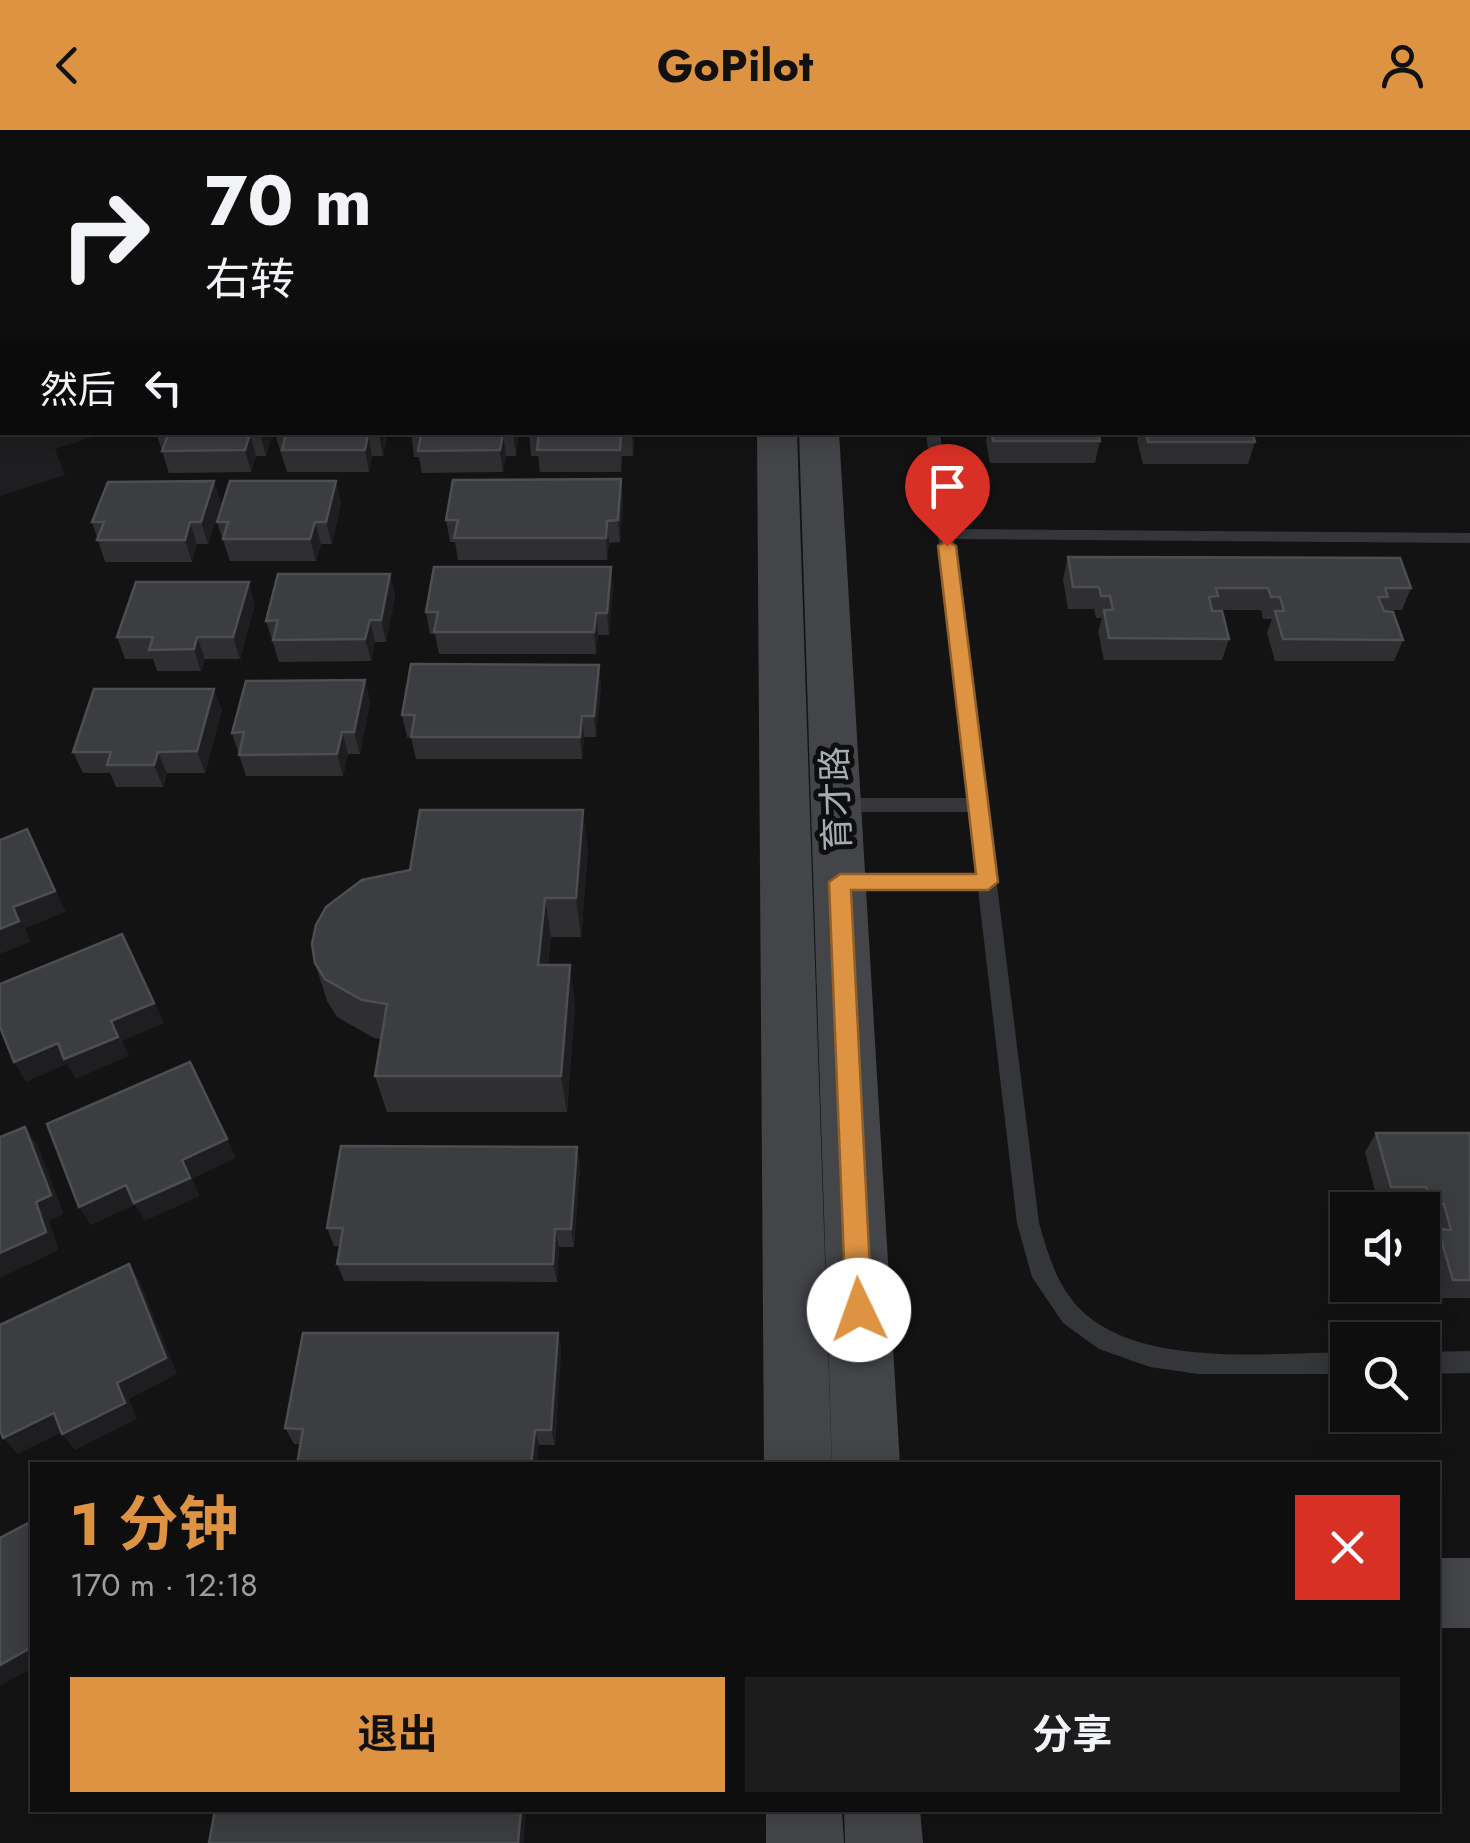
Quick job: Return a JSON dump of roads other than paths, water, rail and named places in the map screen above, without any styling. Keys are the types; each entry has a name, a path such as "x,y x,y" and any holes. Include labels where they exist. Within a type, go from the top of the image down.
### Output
{"street":[{"name":"育才路","path":"777,435 798,1462"},
{"name":"育才路","path":"819,435 866,1462"},
{"path":"1440,1593 1470,1593"},
{"path":"804,1812 805,1843"},
{"path":"882,1812 884,1843"}],"lane":[{"path":"933,435 1032,1250 1060,1302 1110,1343 1140,1356 1172,1363 1330,1363"},
{"path":"946,534 1470,538"},
{"path":"837,806 978,805"},
{"path":"840,882 988,882"},
{"path":"1440,1362 1470,1362"}]}
